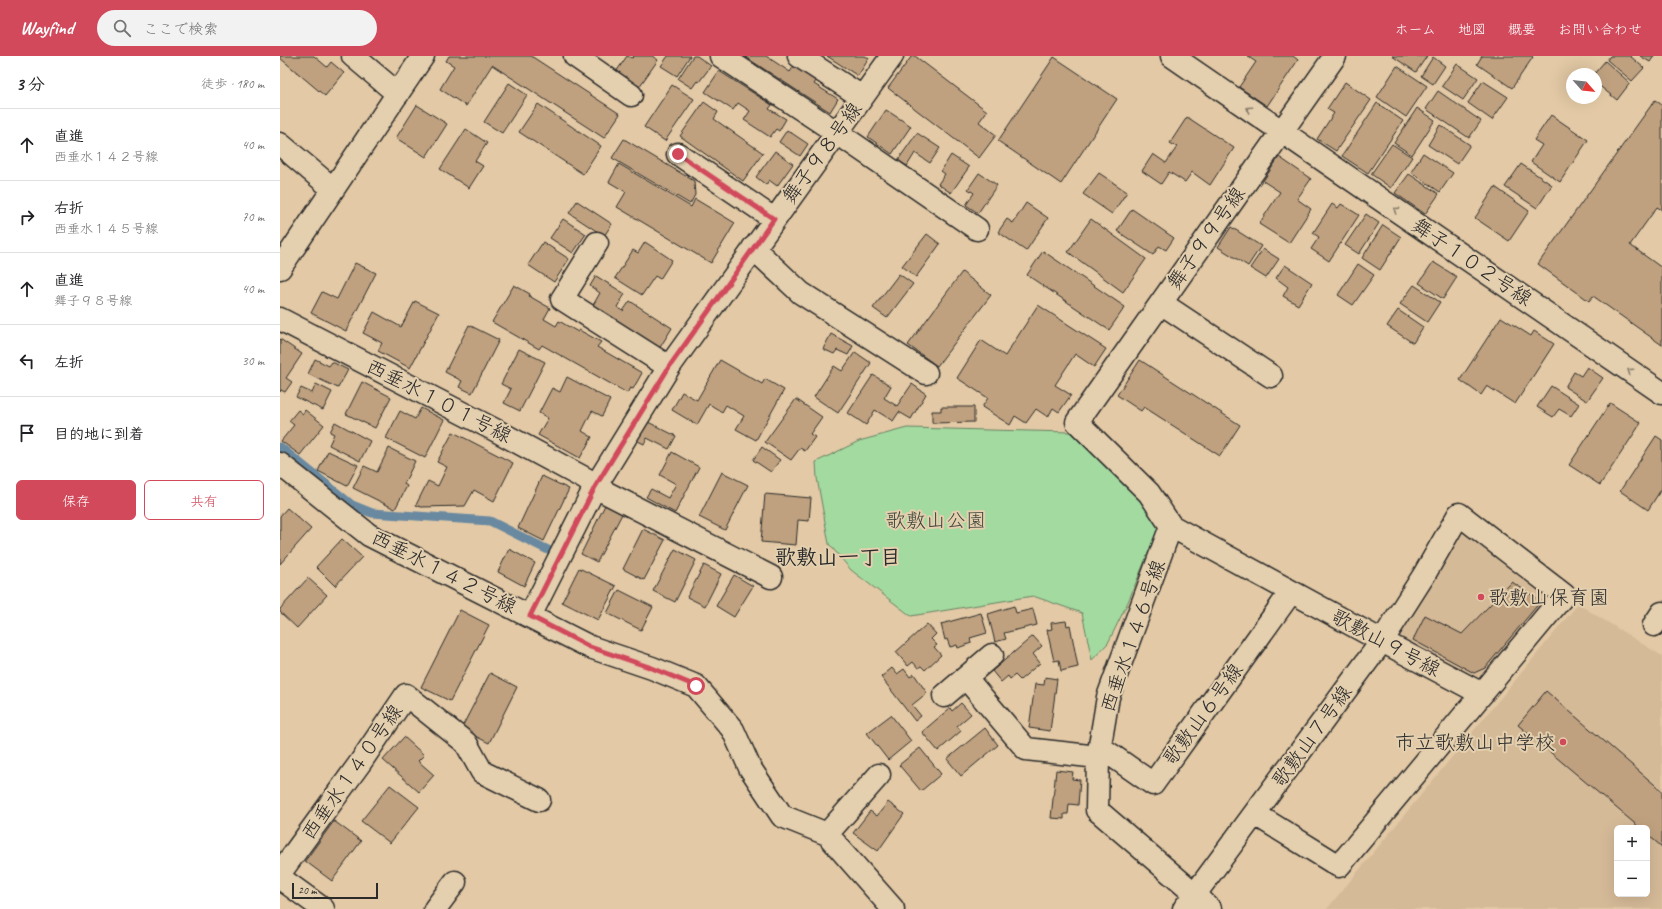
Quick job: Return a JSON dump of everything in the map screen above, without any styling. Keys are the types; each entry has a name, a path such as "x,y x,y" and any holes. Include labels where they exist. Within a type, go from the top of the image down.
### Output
{"street":[{"path":"353,56 398,94"},
{"path":"280,268 423,56"},
{"path":"575,56 631,95"},
{"path":"721,56 836,132 977,229"},
{"path":"799,56 862,97"},
{"name":"舞子９８号線","path":"530,616 595,487 669,367 836,132 892,56"},
{"name":"舞子１０２号線","path":"1172,56 1662,393"},
{"name":"舞子９９号線","path":"1171,526 1149,493 1077,422 1336,56"},
{"path":"280,144 333,189"},
{"path":"678,154 774,219"},
{"path":"597,243 562,298 669,367"},
{"path":"753,248 801,293 926,373"},
{"path":"1161,303 1271,376"},
{"name":"西垂水１０１号線","path":"280,319 495,430 586,479 595,487 771,577"},
{"name":"西垂水１４２号線","path":"280,464 369,535 590,647 652,668 696,686 733,730 750,768 782,816 827,834 893,909"},
{"name":"歌敷山７号線","path":"1197,904 1255,814 1382,641 1424,575 1459,514 1564,595 1482,694"},
{"name":"歌敷山９号線","path":"1171,526 1482,694"},
{"name":"西垂水１４６号線","path":"1171,526 1108,697 1099,752 1097,810 1197,904"},
{"name":"歌敷山６号線","path":"1099,752 1153,784 1291,592"},
{"path":"944,696 992,655"},
{"path":"966,678 1026,749 1099,752"},
{"path":"1255,814 1339,866 1482,694"},
{"name":"西垂水１４０号線","path":"280,873 360,763 406,695 466,743 482,772 539,800"},
{"path":"827,834 879,775"},
{"path":"280,878 323,909"},
{"path":"435,909 455,882"}],"shaded area":[{"name":"歌敷山保育園","path":"1458,531 1469,532 1547,590 1543,604 1488,676 1472,678 1401,641 1397,631"},
{"name":"市立歌敷山中学校","path":"1578,604 1662,656 1662,909 1327,909"}],"green space":[{"name":"歌敷山公園","path":"907,428 1070,432 1152,511 1158,529 1128,602 1108,643 1092,660 1082,613 1033,596 911,616 851,570 829,544 817,478 816,462 859,441"}],"building":[{"path":"280,56 314,56 327,67 331,62 344,73 325,96 280,58"},
{"path":"449,56 531,56 620,114 604,138 492,65 466,106 440,89 454,66 446,61"},
{"path":"627,56 632,58 634,56 652,56 658,60 639,87 616,72"},
{"path":"668,56 690,56 677,76 661,66"},
{"path":"693,56 697,56 711,66 699,82 697,81 692,88 678,79"},
{"path":"744,56 766,56 790,72 794,66 816,81 814,84 838,99 830,112"},
{"path":"827,56 865,56 869,58 858,76"},
{"path":"912,56 915,56 987,111 979,122 996,135 979,158 888,88"},
{"path":"1247,56 1293,56 1298,60 1267,106 1239,87 1256,62"},
{"path":"1392,56 1427,56 1416,72"},
{"path":"1482,56 1533,57 1512,88 1477,64"},
{"path":"1610,56 1630,56 1644,68 1632,81 1607,60"},
{"path":"1640,56 1654,56 1650,62"},
{"path":"1054,57 1117,99 1061,184 998,141"},
{"path":"1433,57 1445,66 1433,84 1421,76"},
{"path":"1605,61 1630,83 1617,100 1602,88 1602,68 1599,68"},
{"path":"1457,64 1478,78 1463,100 1442,86"},
{"path":"1397,66 1427,86 1406,117 1377,97"},
{"path":"719,71 772,105 769,109 786,119 779,131 776,129 770,137 744,120 750,111 738,103 733,110 705,92"},
{"path":"1483,81 1508,97 1492,120 1468,103"},
{"path":"1345,82 1371,100 1336,151 1317,139 1334,113 1327,109"},
{"path":"509,83 527,95 502,133 484,122"},
{"path":"672,85 694,99 665,141 644,127"},
{"path":"1438,91 1481,121 1469,138 1426,109"},
{"path":"1655,100 1662,105 1662,210 1657,207 1630,245 1662,268 1662,345 1593,296 1589,301 1538,264"},
{"path":"704,102 718,112 714,119 763,153 743,181 680,136"},
{"path":"1377,103 1403,121 1368,173 1342,156"},
{"path":"538,104 601,146 583,174 519,132"},
{"path":"417,105 447,124 426,157 396,138"},
{"path":"1417,108 1435,120 1412,155 1394,143"},
{"path":"886,110 911,126 892,154 868,137"},
{"path":"1551,115 1588,140 1560,182 1531,162 1542,145 1534,140"},
{"path":"1187,117 1234,148 1210,185 1192,172 1185,182 1169,172 1161,184 1142,171 1153,154 1166,163 1177,147 1170,143"},
{"path":"1440,125 1470,145 1457,164 1428,145"},
{"path":"466,129 487,143 475,161 483,166 469,188 440,169"},
{"path":"787,130 808,144 800,156 779,142"},
{"path":"917,133 940,148 930,163 915,153 907,166 898,160"},
{"path":"624,139 694,181 695,195 690,204 612,158"},
{"path":"1392,144 1412,157 1391,188 1371,174"},
{"path":"775,151 793,164 777,186 769,180 766,185 756,177"},
{"path":"1423,153 1453,173 1440,192 1411,172"},
{"path":"951,155 969,167 951,193 938,184 945,174 941,171"},
{"path":"1279,157 1311,179 1297,199 1311,209 1289,243 1259,224 1280,192 1263,181"},
{"path":"619,164 691,207 695,199 735,223 711,263 617,207 626,192 609,182"},
{"path":"1521,164 1552,185 1537,208 1505,187"},
{"path":"979,173 997,185 978,213 966,205 974,193 968,189"},
{"path":"1099,173 1127,192 1112,214 1083,194"},
{"path":"1409,174 1439,194 1425,214 1395,193"},
{"path":"1495,187 1529,211 1509,241 1475,218"},
{"path":"577,201 612,224 604,236 569,213"},
{"path":"1026,203 1048,218 1026,251 998,232 1007,219 1013,223"},
{"path":"1332,204 1338,208 1341,204 1359,215 1329,261 1311,249 1319,237 1313,233"},
{"path":"1132,209 1174,238 1166,250 1159,246 1153,255 1117,231"},
{"path":"1366,214 1379,223 1359,254 1345,245"},
{"path":"563,219 586,234 573,253 550,238"},
{"path":"1091,219 1146,259 1123,292 1068,252"},
{"path":"1383,225 1401,237 1380,270 1362,258"},
{"path":"1231,227 1261,246 1248,266 1218,247"},
{"path":"927,234 940,244 916,277 902,266"},
{"path":"543,242 569,259 554,282 528,265"},
{"path":"645,242 672,260 660,279 655,276 642,295 615,278 633,250 638,253"},
{"path":"1263,249 1279,259 1266,278 1250,268"},
{"path":"1043,251 1125,307 1109,330 1027,275"},
{"path":"1433,262 1457,277 1443,299 1419,283"},
{"path":"355,263 376,273 346,331 311,313 322,292 337,299"},
{"path":"1358,264 1374,275 1353,305 1338,295"},
{"path":"1285,265 1312,283 1298,305 1283,296 1288,287 1276,278"},
{"path":"962,272 991,295 937,366 908,345"},
{"path":"899,274 913,284 887,318 873,308"},
{"path":"596,276 625,294 617,307 623,311 630,301 672,328 659,349 592,307 600,293 590,286"},
{"path":"514,285 550,308 544,319 556,326 559,321 578,332 579,330 601,342 597,347 642,373 633,389 630,388 627,393 542,345 539,349 492,322"},
{"path":"1414,285 1440,302 1427,322 1400,304"},
{"path":"415,301 439,313 410,368 378,351 382,343 363,333 374,312 401,327"},
{"path":"1038,305 1106,349 1094,367 1075,354 1055,385 1071,395 1059,412 1053,408 1048,417 1036,409 1026,423 1015,416 1010,425 982,407 988,398 957,378 981,340 1005,356"},
{"path":"1398,310 1423,327 1413,343 1387,326"},
{"path":"1501,317 1531,336 1534,331 1554,344 1515,404 1487,386 1481,395 1460,380"},
{"path":"469,325 499,340 472,393 459,387 462,381 445,372"},
{"path":"831,334 853,346 848,355 837,350 834,354 823,349"},
{"path":"280,339 302,354 286,378 292,382 285,392 281,390 280,392"},
{"path":"519,349 545,362 520,411 504,403 511,389 501,384"},
{"path":"855,352 871,363 838,413 814,397 834,366 842,371"},
{"path":"315,359 329,366 332,362 348,370 338,388 308,374"},
{"path":"720,360 762,384 765,379 784,390 756,440 736,429 744,416 726,405 722,412 709,404 697,425 672,410 682,392 697,400"},
{"path":"1140,360 1240,425 1220,456 1144,407 1141,411 1117,395"},
{"path":"1587,367 1603,378 1587,401 1565,387 1574,372 1581,376"},
{"path":"873,375 891,386 884,398 897,406 912,384 926,394 911,419 899,412 893,421 875,410 866,425 848,413"},
{"path":"567,377 610,400 602,416 592,411 582,431 592,437 580,458 538,435 548,418 539,413 552,388 560,392"},
{"path":"362,382 391,397 375,428 346,414"},
{"path":"316,384 332,392 323,410 296,397 301,388 312,393"},
{"path":"1551,386 1579,404 1571,416 1559,409 1553,417 1537,407"},
{"path":"796,399 822,417 810,434 815,437 805,451 800,448 791,460 765,442"},
{"path":"1610,403 1641,423 1600,485 1569,465"},
{"path":"941,407 974,407 974,422 932,423 932,411 941,411"},
{"path":"421,408 444,420 425,458 386,438 400,411 415,419"},
{"path":"298,410 303,414 305,410 324,425 300,455 281,441 294,425 289,421"},
{"path":"646,421 676,436 669,449 647,438 644,444 636,440"},
{"path":"335,422 370,441 360,461 329,445 334,434 330,432"},
{"path":"453,432 513,463 494,501 474,490 465,506 421,507 416,505 428,481 438,486 447,467 437,462"},
{"path":"1656,436 1662,440 1662,488 1648,510 1620,491"},
{"path":"762,447 780,460 771,472 753,460"},
{"path":"389,448 415,461 404,484 407,486 395,509 353,488 364,466 377,472"},
{"path":"328,451 358,465 347,486 318,471"},
{"path":"672,452 699,467 675,513 646,497 651,489 668,498 676,484 660,475"},
{"path":"722,472 748,485 725,530 699,517"},
{"path":"542,476 569,489 544,541 518,528"},
{"path":"765,494 811,498 809,521 798,520 796,545 761,542"},
{"path":"605,505 622,514 597,562 581,554"},
{"path":"287,508 311,529 280,564 280,516"},
{"path":"643,529 665,540 644,580 623,569"},
{"path":"342,539 362,557 335,586 316,567"},
{"path":"509,549 535,563 524,586 498,572"},
{"path":"675,549 696,560 675,602 653,591"},
{"path":"704,565 721,574 705,606 687,597"},
{"path":"579,568 616,586 598,620 562,602"},
{"path":"734,575 753,586 734,617 716,606"},
{"path":"308,578 327,595 297,628 280,612 280,609"},
{"path":"1512,582 1541,601 1485,668 1474,673 1413,640 1425,615 1462,634"},
{"path":"619,590 653,607 641,630 607,613"},
{"path":"1014,606 1016,613 1033,609 1037,625 1004,633 1006,639 995,642 988,614"},
{"path":"460,610 489,625 450,701 421,687"},
{"path":"981,613 987,633 970,638 971,643 958,648 957,645 950,647 947,639 945,640 941,624"},
{"path":"1066,621 1067,626 1070,625 1078,667 1061,671 1059,660 1054,661 1047,630 1052,629 1051,623"},
{"path":"927,624 936,634 931,639 937,645 934,647 941,655 925,670 921,666 918,668 913,662 908,666 896,652"},
{"path":"1033,636 1042,646 1033,654 1040,663 1020,680 1015,675 1010,679 1008,676 1001,682 992,671"},
{"path":"892,668 897,674 904,669 910,677 914,674 927,693 912,705 921,716 915,721 881,677"},
{"path":"490,673 517,687 489,743 461,729"},
{"path":"1045,677 1057,679 1050,731 1029,728 1035,684 1044,685"},
{"path":"1546,691 1662,791 1662,847 1650,837 1650,825 1636,825 1518,725"},
{"path":"961,703 971,714 957,726 961,731 938,751 922,732 950,708 952,711"},
{"path":"891,715 911,741 888,760 867,733"},
{"path":"985,728 998,745 961,776 947,759"},
{"path":"404,737 424,755 418,761 434,775 419,792 383,760"},
{"path":"920,748 941,774 921,791 899,765"},
{"path":"1056,770 1073,772 1072,779 1080,780 1078,805 1069,804 1068,814 1064,814 1064,819 1051,818"},
{"path":"390,785 419,807 390,843 361,821"},
{"path":"888,802 904,814 878,851 853,833 870,811 877,816"},
{"path":"334,821 361,841 332,881 305,861"}],"waterway":[{"path":"280,447 352,505 372,513 490,521 548,550"}],"place":[{"name":"歌敷山保育園","path":"1481,597"},
{"name":"市立歌敷山中学校","path":"1563,742"}],"district":[{"name":"歌敷山一丁目","path":"838,557"}],"route":[{"path":"678,154 774,219 669,367 595,487 530,616 590,647 652,668 696,686"}]}
